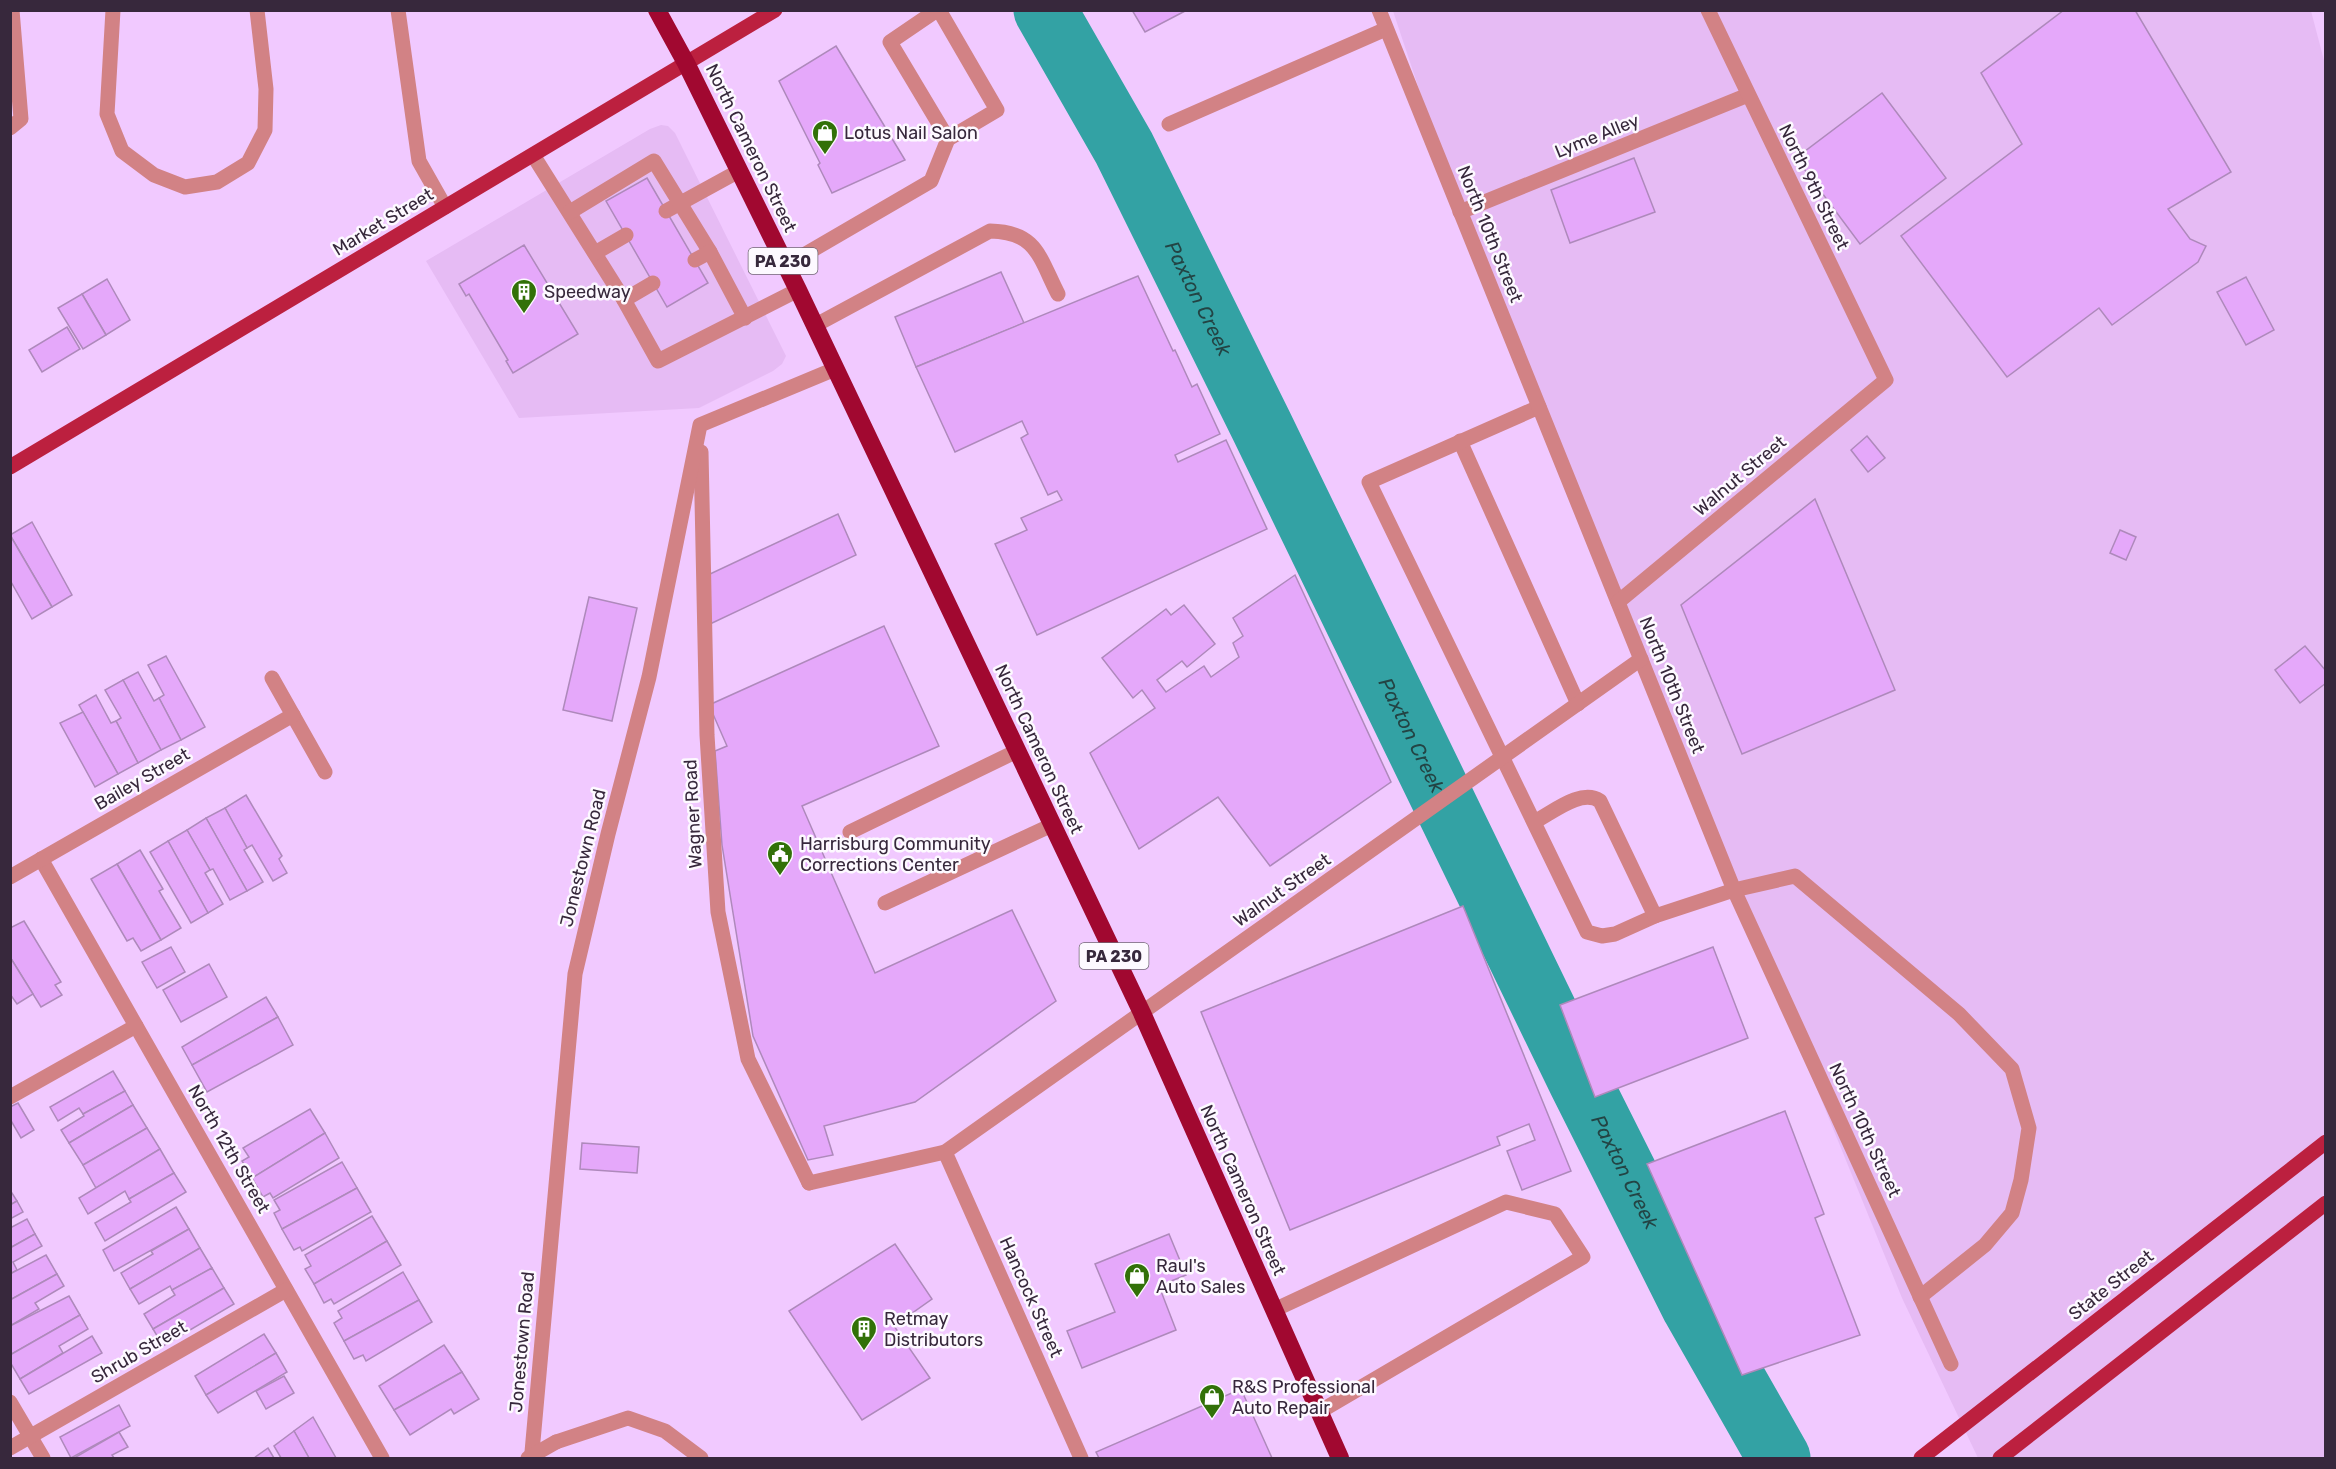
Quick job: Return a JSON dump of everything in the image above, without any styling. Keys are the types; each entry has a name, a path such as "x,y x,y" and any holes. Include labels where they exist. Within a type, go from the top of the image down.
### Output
{"highway":[{"name":"PA 230","path":"657,10 686,63"},
{"name":"North Cameron Street","path":"686,63 798,290 1142,1013 1340,1458"}],"main road":[{"name":"Market Street","path":"10,467 775,10"},
{"name":"State Street","path":"1921,1458 2325,1142"},
{"path":"2000,1458 2325,1203"}],"street":[{"path":"10,128 21,119 12,10"},
{"path":"113,10 107,114 122,151 154,175 185,187 216,182 248,163 265,129 266,89 257,10"},
{"path":"398,10 419,161 445,207"},
{"path":"785,266 931,181 948,140 997,110 938,10 890,42 948,140"},
{"name":"North 10th Street","path":"1379,10 1734,890 1951,1364"},
{"name":"North 9th Street","path":"1708,10 1886,380"},
{"path":"1169,124 1386,29"},
{"name":"Lyme Alley","path":"1460,212 1748,95"},
{"path":"533,155 624,300 658,361 798,290"},
{"path":"570,212 654,161 710,252 745,318"},
{"path":"666,211 739,171"},
{"path":"814,326 990,231 1009,231 1032,244 1058,294"},
{"path":"595,253 626,235"},
{"path":"695,260 710,252"},
{"path":"624,300 653,283"},
{"path":"700,425 835,369"},
{"name":"Walnut Street","path":"1618,602 1886,380"},
{"path":"1539,406 1369,482 1587,932 1602,936 1615,934 1655,916 1734,890 1795,876 1959,1014 2012,1069 2029,1128 2021,1180 2012,1213 1985,1245 1920,1297"},
{"name":"Wagner Road","path":"700,425 707,735 718,912 748,1059 809,1183 945,1152"},
{"name":"Jonestown Road","path":"531,1456 574,974 650,677 700,425"},
{"path":"1460,441 1578,704"},
{"name":"Walnut Street","path":"945,1152 1641,659"},
{"path":"272,678 325,772"},
{"name":"Bailey Street","path":"10,877 293,715"},
{"path":"850,832 1017,751"},
{"path":"1534,822 1583,796 1593,796 1600,801 1655,916"},
{"path":"885,903 1052,825"},
{"name":"North 12th Street","path":"41,860 382,1458"},
{"path":"10,1097 136,1026"},
{"name":"Hancock Street","path":"945,1152 1081,1458"},
{"path":"1274,1310 1506,1202 1555,1214 1582,1257 1319,1412"},
{"name":"Shrub Street","path":"10,1448 286,1290"},
{"path":"10,1402 43,1458"},
{"path":"531,1456 556,1442 628,1419 665,1431 701,1458"}],"shaded area":[{"path":"1393,11 2311,11 2326,68 2325,1458 1978,1458 1902,1298 1460,212"},
{"path":"661,125 668,126 675,133 786,356 782,364 773,371 699,408 519,418 426,261 650,129"}],"building":[{"path":"1132,10 1187,10 1145,32"},
{"path":"2064,10 2135,10 2231,172 2168,209 2190,239 2206,246 2198,262 2112,325 2099,308 2007,377 1901,236 2022,144 1981,73"},
{"path":"836,46 905,160 832,193 818,165 820,163 779,81"},
{"path":"1882,93 1946,178 1860,244 1796,158"},
{"path":"1634,158 1655,212 1570,243 1551,190"},
{"name":"Speedway","path":"647,178 708,283 667,307 606,201"},
{"name":"Speedway","path":"524,245 578,334 513,373 506,361 508,360 469,294 466,296 459,284"},
{"path":"1001,272 1024,323 916,367 895,317"},
{"path":"1138,276 1173,351 1175,350 1192,387 1197,384 1220,434 1175,455 1178,462 1226,440 1267,529 1037,635 995,544 1027,530 1021,518 1062,500 1057,491 1048,495 1021,438 1028,434 1022,421 955,452 916,367"},
{"path":"2246,277 2274,330 2246,345 2217,292"},
{"path":"107,279 130,320 106,335 82,294"},
{"path":"82,294 106,335 83,349 58,308"},
{"path":"67,327 80,349 42,372 29,350"},
{"path":"1867,436 1885,458 1868,472 1851,450"},
{"path":"1815,499 1895,690 1742,754 1681,605"},
{"path":"838,514 856,555 710,624 710,574"},
{"path":"32,522 72,595 52,607 10,535"},
{"path":"2120,530 2136,537 2126,560 2110,553"},
{"path":"10,535 52,607 32,619 10,580"},
{"path":"1295,575 1391,782 1270,866 1218,797 1139,849 1090,753 1155,708 1142,690 1133,698 1102,658 1166,609 1171,615 1184,605 1215,644 1187,667 1182,661 1157,680 1166,692 1204,666 1211,677 1239,657 1233,643 1243,636 1233,618"},
{"path":"589,597 637,608 612,721 563,710"},
{"name":"Harrisburg Community Corrections Center","path":"884,626 939,746 802,806 875,973 1012,910 1056,1001 915,1102 824,1126 833,1155 808,1160 753,1036 722,845 715,751 727,746 709,705"},
{"path":"2305,646 2326,671 2326,683 2300,703 2275,670"},
{"path":"166,656 205,727 181,740 159,698 164,695 148,665"},
{"path":"138,672 154,701 159,698 181,740 161,750 123,680"},
{"path":"123,680 161,750 138,763 116,721 121,718 105,690"},
{"path":"96,695 111,723 116,721 138,763 118,774 79,705"},
{"path":"83,712 118,774 95,787 60,723"},
{"path":"246,795 282,856 279,859 287,873 273,881 252,845 247,848 225,808"},
{"path":"225,808 247,848 244,850 263,882 247,891 206,818"},
{"path":"206,818 247,891 230,900 187,830"},
{"path":"187,830 210,870 205,873 223,904 208,913 168,841"},
{"path":"168,841 208,913 191,923 150,852"},
{"path":"140,850 163,889 159,891 181,928 161,940 117,864"},
{"path":"117,864 161,940 141,951 133,938 127,941 91,879"},
{"path":"1463,906 1571,1171 1522,1190 1507,1151 1535,1140 1529,1124 1497,1137 1500,1145 1290,1230 1201,1012"},
{"path":"24,921 61,982 55,985 62,995 41,1007 10,957 10,928"},
{"path":"171,947 185,972 157,988 142,962"},
{"path":"1713,947 1748,1038 1595,1097 1560,1005"},
{"path":"10,957 33,994 17,1004 10,994"},
{"path":"209,964 227,997 181,1022 163,990"},
{"path":"266,997 278,1017 192,1065 182,1047"},
{"path":"278,1017 293,1045 207,1092 192,1065"},
{"path":"113,1071 125,1091 83,1114 79,1108 58,1121 50,1107"},
{"path":"125,1091 133,1105 69,1143 61,1130 84,1116 83,1114"},
{"path":"18,1103 34,1130 21,1138 10,1119 10,1107"},
{"path":"133,1105 147,1128 83,1165 69,1143"},
{"path":"310,1109 325,1133 252,1178 242,1161 249,1157 243,1148"},
{"path":"1785,1111 1824,1214 1815,1218 1860,1335 1742,1375 1647,1164"},
{"path":"147,1128 160,1149 96,1188 83,1165"},
{"path":"325,1133 339,1158 273,1198 270,1193 263,1197 252,1178"},
{"path":"582,1143 639,1147 637,1173 580,1169"},
{"path":"160,1149 174,1173 129,1199 125,1191 88,1214 79,1198"},
{"path":"342,1162 357,1188 282,1229 274,1213 280,1210 274,1200"},
{"path":"174,1173 186,1192 105,1241 95,1223 131,1202 129,1199"},
{"path":"357,1188 371,1212 302,1251 300,1247 294,1250 282,1229"},
{"path":"10,1190 17,1201 10,1205"},
{"path":"17,1201 23,1212 10,1219 10,1205"},
{"path":"176,1207 189,1229 114,1271 103,1250"},
{"path":"372,1216 387,1241 314,1284 305,1269 311,1266 305,1255"},
{"path":"27,1219 35,1234 10,1248 10,1228"},
{"path":"189,1229 200,1248 130,1289 121,1273 153,1254 151,1251"},
{"path":"35,1234 42,1246 13,1262 17,1270 10,1274 10,1248"},
{"name":"Raul's Auto Sales","path":"1169,1234 1186,1275 1159,1286 1176,1330 1082,1368 1067,1331 1115,1312 1095,1264"},
{"path":"387,1241 401,1265 334,1304 331,1299 324,1303 314,1284"},
{"name":"Retmay Distributors","path":"895,1244 932,1299 894,1326 930,1378 862,1420 789,1311"},
{"path":"200,1248 212,1268 172,1290 170,1286 139,1304 130,1289"},
{"path":"46,1255 57,1274 10,1300 10,1274"},
{"path":"212,1268 224,1288 153,1329 144,1314 175,1295 172,1290"},
{"path":"403,1272 419,1300 344,1341 334,1323 342,1318 338,1311"},
{"path":"57,1274 64,1286 35,1303 39,1309 10,1326 10,1300"},
{"path":"224,1288 234,1304 163,1346 153,1329"},
{"path":"69,1296 80,1315 10,1355 10,1326"},
{"path":"419,1300 432,1322 366,1361 363,1355 354,1359 344,1341"},
{"path":"80,1315 88,1329 59,1346 63,1353 20,1379 10,1362 10,1355"},
{"path":"264,1334 276,1353 206,1395 195,1376"},
{"path":"92,1336 102,1353 29,1394 20,1379"},
{"path":"444,1345 462,1372 394,1410 379,1386"},
{"path":"276,1353 287,1372 218,1413 206,1395"},
{"path":"462,1372 479,1399 454,1414 451,1409 410,1435 394,1410"},
{"path":"284,1376 294,1393 266,1409 256,1391"},
{"name":"R&S Professional Auto Repair","path":"1241,1389 1272,1458 1099,1458 1096,1452"},
{"path":"119,1405 130,1426 71,1458 60,1437"},
{"path":"313,1417 336,1458 309,1458 294,1431"},
{"path":"294,1431 309,1458 281,1458 274,1446"},
{"path":"119,1432 128,1447 112,1455 114,1458 74,1458"},
{"path":"268,1448 274,1458 254,1458"}],"waterway":[{"name":"Paxton Creek","path":"1045,10 1124,148 1580,1082 1693,1307 1779,1458"}],"place":[{"name":"Lotus Nail Salon","path":"825,156"},
{"name":"Speedway","path":"524,315"},
{"name":"Harrisburg Community Corrections Center","path":"780,877"},
{"name":"Raul's Auto Sales","path":"1137,1299"},
{"name":"Retmay Distributors","path":"864,1352"},
{"name":"R&S Professional Auto Repair","path":"1212,1420"}]}
